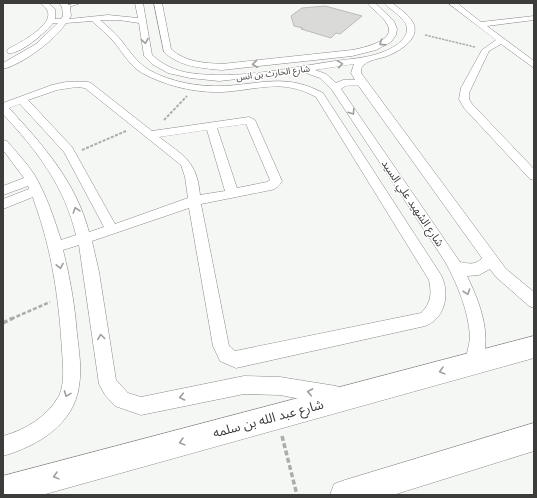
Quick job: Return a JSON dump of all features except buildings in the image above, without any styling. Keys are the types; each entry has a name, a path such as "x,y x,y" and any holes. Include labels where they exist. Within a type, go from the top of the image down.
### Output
{"main road":[{"name":"شارع عبد الله بن سلمه","path":"3,491 348,396 534,347"},
{"path":"345,495 406,485 534,437"}],"street":[{"path":"44,3 52,10 52,18"},
{"name":"شارع الحارث بن انس","path":"158,3 167,50 176,58 184,61 207,66 222,67 364,51 377,46 388,40 392,35 393,29 391,23 371,3"},
{"name":"شارع الحارث بن انس","path":"139,5 148,56 152,62 170,71 219,78 304,70 383,55 403,43 408,37 410,25 388,3"},
{"path":"452,3 534,65"},
{"path":"3,55 38,34 52,18 65,12 102,14 124,11 139,5"},
{"path":"65,12 94,19 120,17 141,21"},
{"path":"3,66 40,45 54,33 65,12"},
{"path":"480,24 534,18"},
{"path":"94,19 108,30 120,43 129,58 146,72 174,82 208,89 246,87 285,82 299,84 320,95 436,279 439,290 438,301 434,312 425,319 236,360 230,358 222,351 194,201 190,170 185,163 88,85 71,84 58,86 3,108 39,148 60,179 74,205 91,269 108,384 115,395 127,403 141,406 244,385 280,386 316,393 348,396"},
{"path":"501,40 486,50 466,88 464,99 473,112 534,176"},
{"path":"366,59 358,65 356,73 360,82 501,273 534,301"},
{"path":"170,71 184,61"},
{"name":"شارع الشهيد علي السيد","path":"304,70 323,76 336,88 455,267 464,284 473,310 478,339 474,363"},
{"path":"336,88 343,83 360,82"},
{"path":"22,100 71,155 112,230"},
{"path":"56,247 112,230 194,201 271,186 276,181 250,121 245,119 150,135"},
{"path":"211,125 232,193"},
{"path":"3,143 34,186 47,217 56,247 65,295 72,374 68,394 56,415 37,432 15,443 3,446"},
{"path":"3,191 34,186"},
{"path":"3,204 34,186"},
{"path":"455,267 474,270 487,264 490,258"}],"lane":[{"path":"65,12 79,3"}],"path":[{"path":"425,34 486,50"},
{"path":"150,135 197,87"},
{"path":"71,155 138,126"},
{"path":"3,323 65,295"},
{"path":"277,416 297,495"}]}
